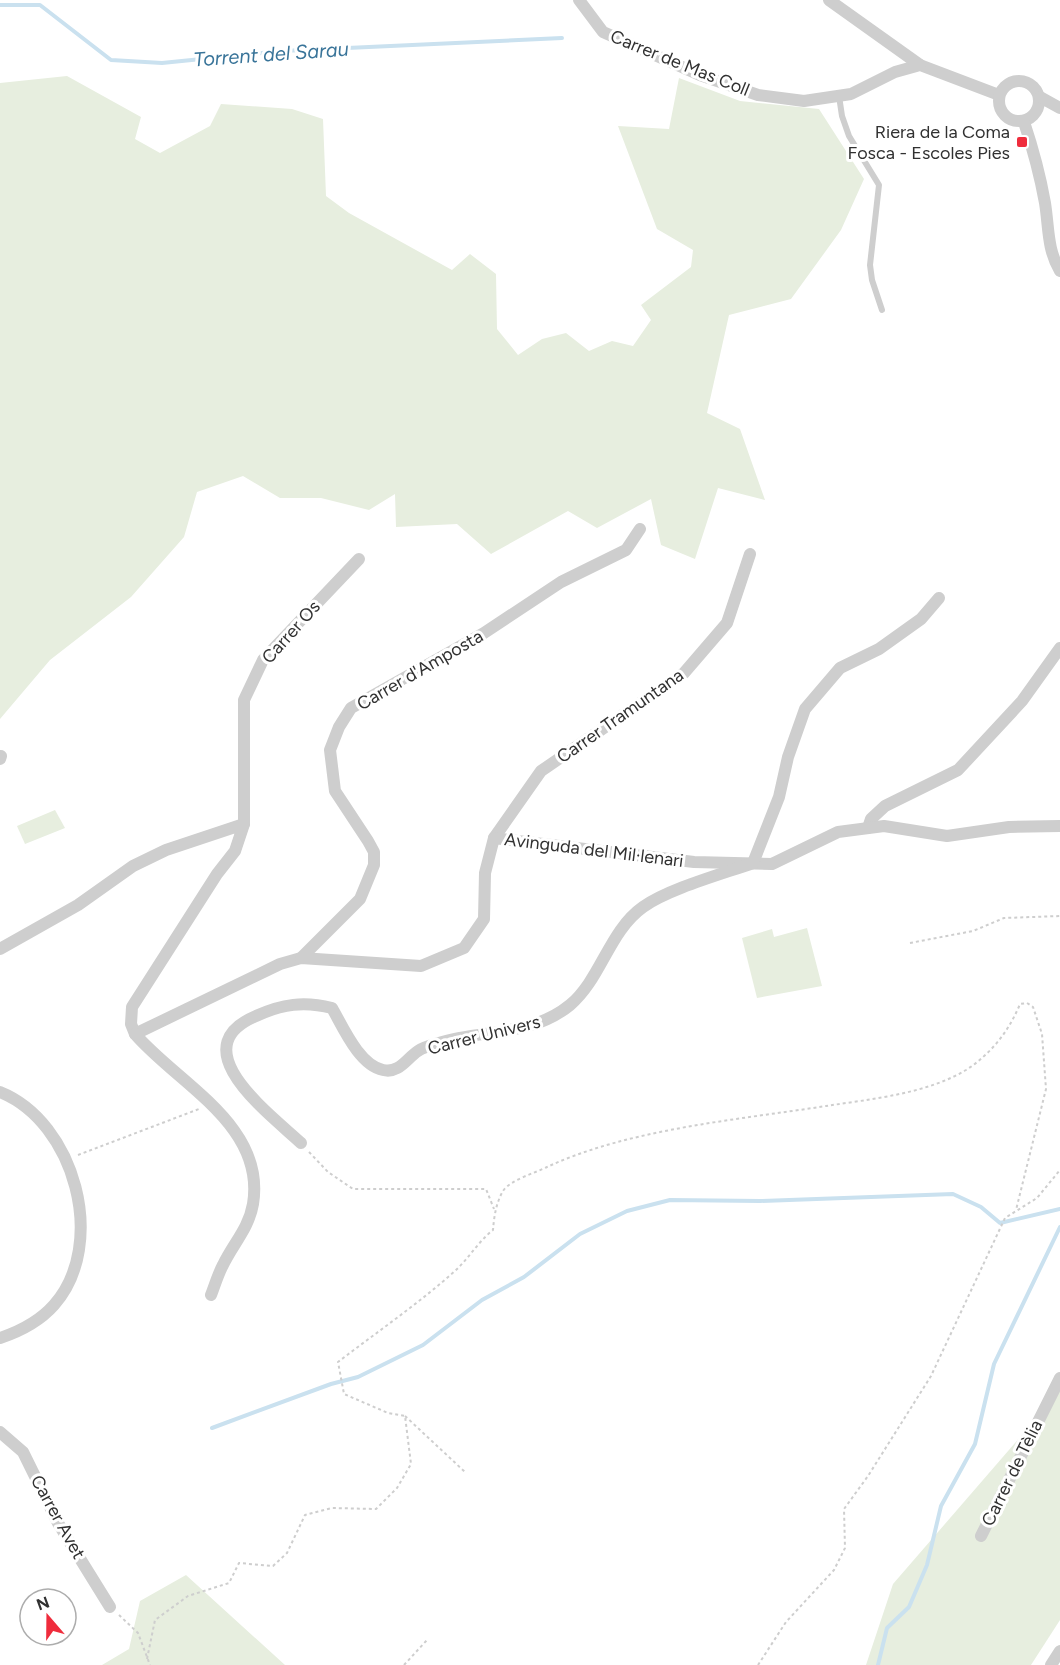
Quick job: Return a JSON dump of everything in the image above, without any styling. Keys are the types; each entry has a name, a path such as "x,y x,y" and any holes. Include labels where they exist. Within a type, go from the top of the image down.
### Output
{"street":[{"name":"Carrer de Mas Coll","path":"579,0 603,32 700,75 758,95 804,101 851,94 895,72 920,65"},
{"path":"829,0 920,65 999,95"},
{"path":"1040,97 1039,109 1032,118 1024,122 1015,122 1006,117 999,106 999,95 1003,89 1012,81 1025,81 1034,86 1040,97 1060,108"},
{"path":"1024,122 1037,162 1046,207 1048,246 1060,271"},
{"name":"Carrer d'Amposta","path":"301,958 360,899 374,865 374,852 335,791 330,750 339,727 351,708 484,633 561,582 626,550 640,529"},
{"name":"Carrer Tramuntana","path":"494,838 541,771 684,673 727,623 750,554"},
{"name":"Carrer Os","path":"244,824 244,699 263,660 359,559"},
{"path":"753,863 779,797 805,709 840,668 879,650 921,619 939,598"},
{"path":"868,828 871,819 885,806 958,770 1022,701 1060,648"},
{"path":"0,949 78,905 133,866 166,850 244,824 242,838 235,851 217,874 132,1007 131,1024 135,1034 151,1053 213,1104 240,1140 249,1159 254,1180 253,1204 246,1228 223,1264 211,1295"},
{"name":"Avinguda del Mil·lenari","path":"135,1034 280,964 301,958 421,966 464,948 484,919 485,873 494,838 694,862 772,864 837,832 884,826 947,836 1009,827 1060,826"},
{"name":"Carrer Univers","path":"301,1143 236,1079 225,1054 228,1036 240,1024 289,1004 311,1003 332,1008 369,1064 385,1071 400,1067 417,1052 446,1041 498,1034 531,1026 550,1018 579,996 631,917 644,906 698,882 753,863"},
{"path":"0,1092 10,1096 33,1114 68,1159 77,1185 80,1212 76,1258 67,1286 55,1304 37,1322 0,1338"},
{"name":"Carrer de Tèlia","path":"981,1536 1060,1378"},
{"name":"Carrer Avet","path":"0,1432 23,1452 58,1523 110,1607"},
{"path":"1051,1665 1060,1651"}],"lane":[{"path":"839,96 842,117 849,136 879,185 870,265 872,280 882,310"}],"path":[{"path":"910,943 973,931 1004,918 1060,916"},
{"path":"465,1472 405,1416 388,1413 344,1394 338,1362 458,1269 476,1243 493,1230 495,1211 504,1189 583,1150 700,1126 875,1099 939,1082 966,1070 990,1052 1013,1021 1020,1004 1027,1003 1033,1007 1042,1034 1046,1089 1016,1210"},
{"path":"68,1159 213,1104"},
{"path":"301,1143 328,1172 353,1189 486,1189 495,1211"},
{"path":"758,1665 786,1622 834,1570 845,1548 844,1509 868,1476 931,1376 1005,1218 1036,1198 1060,1170"},
{"path":"147,1659 155,1620 188,1596 229,1583 239,1563 273,1566 287,1553 305,1515 332,1508 376,1509 397,1488 411,1464 405,1416"},
{"path":"110,1607 138,1633 150,1665"},
{"path":"404,1665 427,1640"}],"green space":[{"path":"67,76 141,117 135,139 160,153 210,126 221,104 292,109 323,119 326,196 349,213 452,270 470,254 496,274 497,329 518,355 542,339 566,333 589,351 612,341 633,346 651,320 641,305 691,267 693,250 657,229 618,126 669,129 679,78 740,101 819,109 864,179 841,230 791,299 729,315 707,413 740,429 765,500 718,488 695,559 661,545 651,499 597,528 568,511 491,554 457,524 396,527 395,494 369,510 321,498 280,498 243,476 197,492 184,537 131,597 50,660 0,719 0,83"},
{"path":"55,810 65,828 25,844 17,826"},
{"path":"807,928 822,986 757,998 742,938 772,929 774,937"},
{"path":"1060,1391 1060,1620 1031,1665 866,1665 893,1584"},
{"path":"186,1575 285,1665 102,1665 129,1649 140,1601"}],"waterway":[{"name":"Torrent del Sarau","path":"0,5 40,5 111,60 162,63 282,51 562,38"},
{"path":"212,1428 331,1384 358,1377 423,1345 482,1300 524,1277 580,1234 627,1211 670,1200 760,1201 953,1194 981,1207 1000,1223 1060,1209"},
{"path":"878,1665 887,1628 909,1607 927,1565 941,1506 975,1444 994,1364 1060,1227"}],"place":[{"name":"Riera de la Coma Fosca - Escoles Pies","path":"1022,142"}]}
